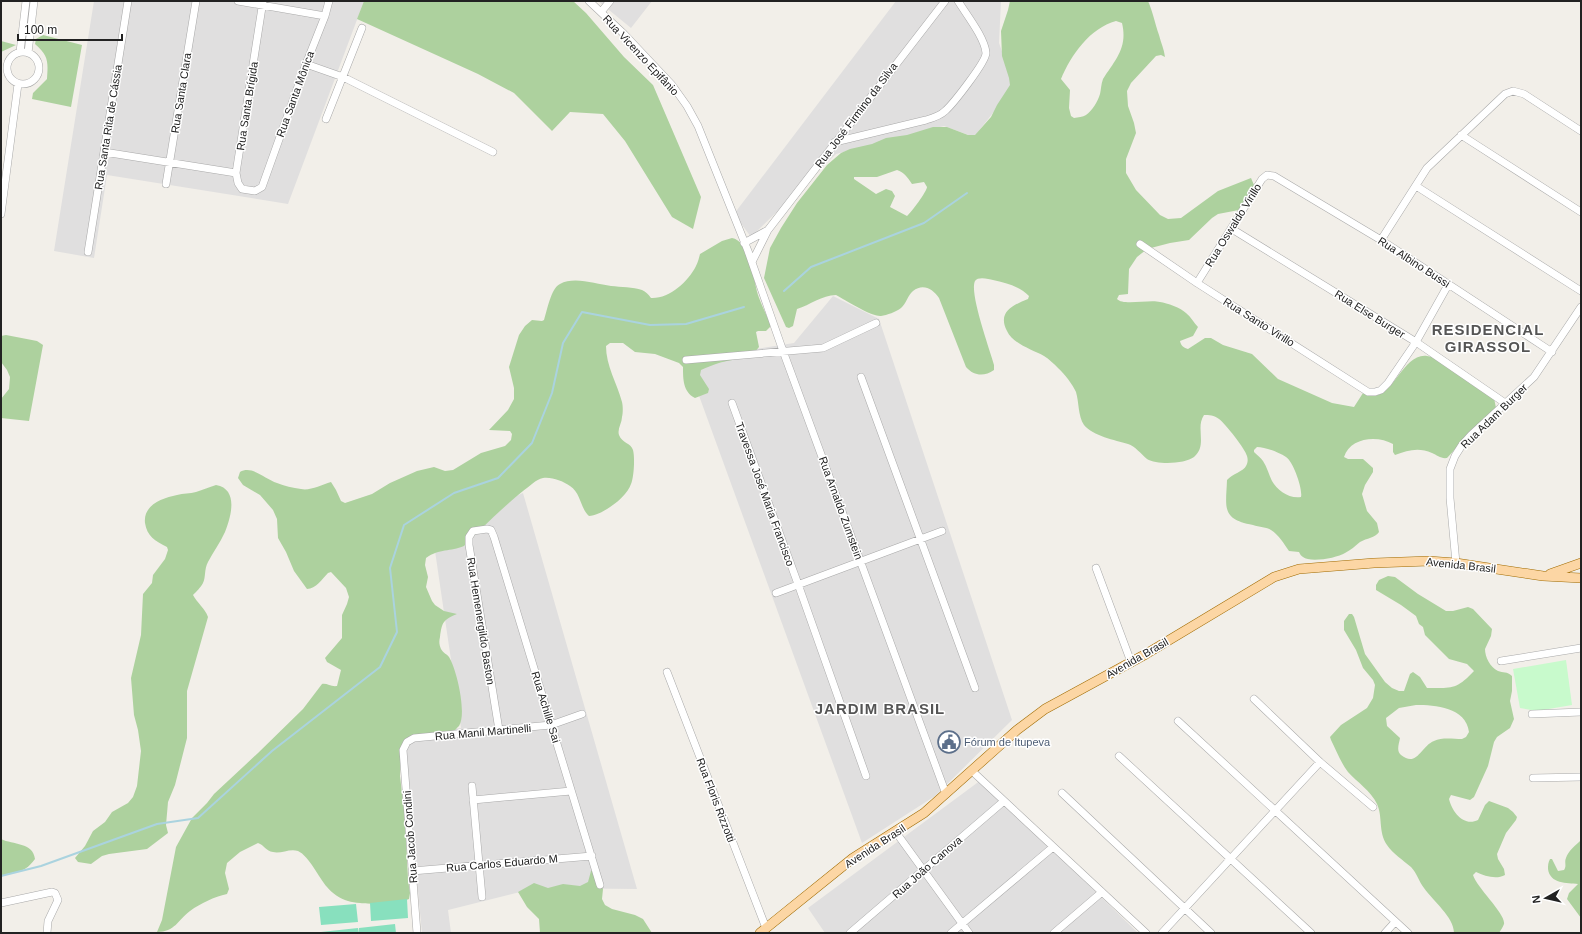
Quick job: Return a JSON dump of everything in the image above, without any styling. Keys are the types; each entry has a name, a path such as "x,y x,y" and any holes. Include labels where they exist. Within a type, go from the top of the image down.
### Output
{"main road":[{"name":"Avenida Brasil","path":"763,931 853,858 924,814 1017,730 1045,709 1131,662 1274,577 1299,569 1374,563 1429,561 1456,563 1543,576 1581,578"},
{"path":"1543,576 1581,563"},
{"path":"1543,576 1563,574 1581,569"}],"street":[{"path":"20,52 26,1"},
{"path":"28,53 34,1"},
{"name":"Rua Santa Rita de Cássia","path":"88,252 128,1"},
{"name":"Rua Santa Clara","path":"166,184 196,1"},
{"path":"238,1 263,3 325,16"},
{"name":"Rua Santa Mônica","path":"236,173 238,183 242,189 255,190 262,187 306,64 325,16 329,1"},
{"name":"Rua Vicenzo Epifânio","path":"589,1 672,85 687,106 704,140 736,223"},
{"path":"601,12 610,1"},
{"name":"Rua José Firmino da Silva","path":"752,262 768,230 940,5 945,1"},
{"path":"835,142 926,120 939,116 946,110 981,66 986,54 984,43 958,1"},
{"name":"Rua Santa Brígida","path":"236,173 263,3"},
{"path":"326,119 362,28"},
{"path":"20,52 28,53 33,55 39,64 38,75 30,83 18,84 9,77 6,67 11,57 20,52"},
{"path":"306,64 342,77 493,152"},
{"path":"1,214 18,84"},
{"path":"1381,240 1427,168 1505,94 1513,91 1524,94 1581,132"},
{"path":"1461,135 1581,212"},
{"path":"104,152 236,173"},
{"name":"Rua Oswaldo Virillo","path":"1198,283 1262,179 1267,175 1274,176"},
{"name":"Rua Albino Bussi","path":"1274,176 1381,240 1552,352"},
{"path":"1416,186 1581,291"},
{"name":"Rua Arnaldo Zumstein","path":"736,223 752,262 783,352 946,794"},
{"name":"Rua Else Burger","path":"1232,229 1416,342 1505,402"},
{"name":"Rua José Firmino da Silva","path":"744,243 768,230"},
{"name":"Rua Santo Virillo","path":"1140,244 1368,392 1381,390 1388,383 1416,342"},
{"path":"1416,342 1448,285"},
{"name":"Rua Adam Burger","path":"1456,563 1450,498 1450,469 1455,456 1462,445 1505,402 1534,377 1581,307"},
{"path":"686,360 822,348 876,323"},
{"path":"861,377 920,540 957,634 975,688"},
{"name":"Travessa José Maria Francisco","path":"732,404 866,776"},
{"name":"Rua Hemenergildo Baston","path":"491,530 487,529 473,531 469,537 469,545 499,730"},
{"name":"Rua Achille Sai","path":"491,530 600,885"},
{"path":"776,593 942,531"},
{"path":"1096,568 1131,662"},
{"path":"1501,661 1581,648"},
{"name":"Rua Floris Rizzotti","path":"667,672 763,931"},
{"path":"1254,699 1320,762 1373,807"},
{"path":"1532,714 1581,712"},
{"name":"Rua Manil Martinelli","path":"407,742 414,738 551,725 582,714"},
{"path":"1178,721 1408,933"},
{"name":"Rua Jacob Condini","path":"407,742 403,750 417,933"},
{"path":"1119,756 1311,933"},
{"path":"1162,933 1320,762"},
{"path":"972,771 1146,933"},
{"path":"1533,778 1581,777"},
{"path":"472,786 482,896"},
{"path":"473,800 571,791"},
{"path":"1062,793 1211,933"},
{"name":"Rua João Canova","path":"850,933 1004,801"},
{"path":"895,831 969,933"},
{"path":"952,933 1053,847"},
{"name":"Rua Carlos Eduardo M","path":"412,871 592,856"},
{"path":"1,903 52,892 55,893 58,900 48,921 47,933"},
{"path":"1054,933 1102,892"},
{"path":"1385,933 1395,922"}],"shaded area":[{"path":"94,1 364,1 288,204 107,175 94,258 54,251"},
{"path":"598,1 652,1 631,28"},
{"path":"896,1 1001,1 999,43 1014,86 974,137 944,126 836,154 751,237 734,214"},
{"name":"JARDIM BRASIL","path":"833,296 879,319 1012,720 935,796 862,843 686,360 794,343"},
{"path":"523,493 637,889 536,888 448,910 451,933 422,933 403,735 461,728 435,551 488,508"},
{"path":"981,780 1138,933 825,933 808,908"}],"green space":[{"path":"364,1 573,1 586,13 624,57 653,85 701,197 693,229 672,217 625,141 603,114 570,112 552,131 514,93 478,74 357,19"},
{"path":"1010,1 1148,1 1165,57 1161,55 1156,56 1131,83 1127,91 1128,106 1136,133 1126,159 1126,173 1136,190 1160,215 1168,219 1181,218 1218,191 1251,178 1254,185 1239,210 1218,214 1189,240 1147,249 1137,257 1129,269 1128,294 1119,295 1117,299 1125,302 1156,301 1166,303 1184,311 1198,327 1193,336 1180,341 1184,347 1188,349 1205,338 1211,338 1223,345 1252,354 1278,379 1332,403 1354,407 1363,393 1371,396 1380,394 1393,383 1411,361 1419,357 1427,356 1435,358 1453,367 1494,398 1496,408 1447,458 1423,450 1409,451 1395,455 1393,452 1393,444 1380,439 1358,442 1347,450 1344,457 1348,459 1363,459 1373,468 1373,472 1365,485 1362,494 1367,511 1377,523 1379,532 1375,536 1360,542 1349,551 1341,555 1311,560 1302,557 1299,552 1289,551 1279,537 1269,529 1243,522 1230,516 1226,505 1227,480 1245,468 1247,465 1247,457 1243,448 1222,421 1213,416 1204,415 1201,425 1200,447 1194,457 1184,461 1171,463 1157,462 1147,459 1131,445 1104,437 1088,429 1082,421 1076,392 1066,376 1044,356 1014,340 1007,331 1004,324 1005,314 1012,307 1028,299 1029,296 1012,285 981,278 976,279 975,281 974,287 977,309 994,365 994,370 987,374 976,374 966,367 939,298 934,292 924,287 920,287 913,291 901,308 897,311 881,316 871,314 836,295 831,295 797,309 793,326 789,328 786,327 764,278 770,248 797,203 827,165 841,153 850,149 872,144 886,138 907,135 933,127 947,127 968,135 975,135 991,117 1010,85 1002,56 1001,31","holes":["1116,21 1122,23 1122,47 1116,60 1103,79 1099,97 1093,108 1085,116 1074,118 1071,116 1069,108 1070,90 1061,79 1070,61 1082,44 1098,30","897,170 904,174 912,184 924,182 927,187 912,211 907,216 890,207 895,196 892,191 886,189 876,194 854,179 854,177 877,177","1257,447 1260,447 1279,453 1286,457 1292,464 1299,482 1301,497 1292,497 1277,488 1272,481 1263,461 1254,452"]},
{"path":"43,35 82,45 71,107 32,99 33,93 47,79 47,60 40,48 35,44 36,39"},
{"path":"1,41 16,45 1,52"},
{"path":"732,238 743,246 747,254 753,271 758,295 770,323 770,327 766,331 756,332 759,347 756,351 741,358 719,363 701,370 700,375 709,389 708,393 695,398 688,392 684,385 683,367 679,363 655,354 635,352 623,343 610,343 606,346 608,361 622,404 623,414 619,435 622,440 632,448 634,453 632,481 629,489 620,500 607,509 595,515 589,516 574,489 561,481 543,478 533,483 508,504 464,546 440,551 426,558 425,565 428,577 426,587 432,601 444,611 457,614 444,622 439,643 440,647 452,663 458,681 462,712 459,726 454,731 410,738 401,748 400,776 405,819 410,893 409,899 378,904 345,900 336,896 329,889 306,857 298,851 273,852 258,843 240,852 227,863 225,873 229,889 227,894 203,903 190,911 172,928 157,932 162,920 176,847 192,818 214,794 303,709 322,684 337,686 341,670 327,662 325,658 342,638 342,615 349,597 346,588 331,572 328,573 316,586 307,589 294,571 278,538 277,519 273,510 260,495 243,485 238,478 240,472 245,470 254,471 280,484 304,489 331,482 341,501 345,503 372,494 390,483 417,471 434,467 445,471 453,470 481,453 505,446 511,440 512,434 510,431 489,430 508,410 514,399 514,388 509,367 519,335 525,326 532,320 544,320 552,295 557,286 566,282 585,281 638,289 648,294 651,298 658,298 671,293 688,278 698,262 700,254 722,241"},
{"path":"6,335 37,341 43,345 29,421 1,418 1,399 9,389 10,377 1,362 1,336"},
{"path":"216,485 228,492 231,498 231,512 225,532 205,570 203,583 193,595 208,617 187,691 187,738 175,785 168,802 166,825 168,833 147,849 109,854 102,856 91,864 78,862 75,858 85,846 93,831 105,822 112,812 128,803 133,797 137,786 141,751 134,715 131,678 141,635 143,594 152,583 153,575 165,559 168,550 167,547 155,540 150,535 146,528 145,517 147,511 155,503 165,498 179,494 194,493"},
{"path":"1388,576 1395,577 1418,594 1446,611 1453,611 1468,607 1473,609 1492,629 1491,636 1485,649 1488,662 1498,671 1510,674 1512,676 1510,701 1514,719 1510,728 1497,737 1494,742 1488,766 1474,797 1470,800 1451,795 1449,799 1453,809 1459,817 1468,822 1478,820 1485,805 1489,801 1508,808 1517,817 1506,833 1497,854 1498,859 1504,869 1505,875 1494,877 1476,872 1473,875 1480,887 1501,914 1504,924 1499,933 1454,933 1451,921 1424,888 1413,869 1387,845 1382,835 1380,814 1377,804 1368,791 1348,772 1331,740 1330,737 1341,725 1367,708 1373,698 1375,685 1373,680 1363,668 1356,650 1344,630 1344,621 1349,614 1352,614 1354,617 1365,654 1385,682 1392,688 1399,691 1404,691 1410,674 1413,672 1420,677 1427,688 1453,687 1463,682 1474,671 1467,664 1449,659 1425,635 1423,627 1419,624 1416,616 1376,590 1376,585 1379,580","holes":["1416,705 1440,707 1456,712 1467,724 1469,732 1466,737 1462,739 1444,739 1434,741 1415,758 1406,758 1399,753 1398,747 1400,738 1387,726 1386,718 1399,708"]},
{"path":"1566,660 1572,705 1537,711 1520,708 1513,669"},
{"path":"1,839 27,847 31,850 35,859 26,868 1,877"},
{"path":"1581,840 1581,918 1567,899 1569,893 1578,884 1564,883 1552,878 1549,874 1548,864 1549,860 1552,859 1558,871 1564,870 1565,860 1568,853"},
{"path":"594,870 603,889 602,899 605,905 612,909 635,915 643,919 652,933 540,933 539,919 527,907 518,892 534,883 548,888 563,884 580,886 588,882 591,871"},
{"path":"407,899 408,918 371,921 370,903"},
{"path":"356,904 358,922 321,925 319,907"},
{"path":"395,924 396,933 359,933 359,928"},
{"path":"358,928 359,933 321,933 321,932"}],"waterway":[{"path":"784,291 811,267 924,223 967,193"},
{"path":"1,876 41,866 157,824 198,818 272,751 380,667 397,632 390,568 404,525 454,493 498,478 532,443 552,393 563,343 582,312 650,325 686,324 744,307"}],"place":[{"name":"Fórum de Itupeva","path":"949,742"}],"district":[{"name":"RESIDENCIAL GIRASSOL","path":"1488,338"},
{"name":"JARDIM BRASIL","path":"880,708"}]}
